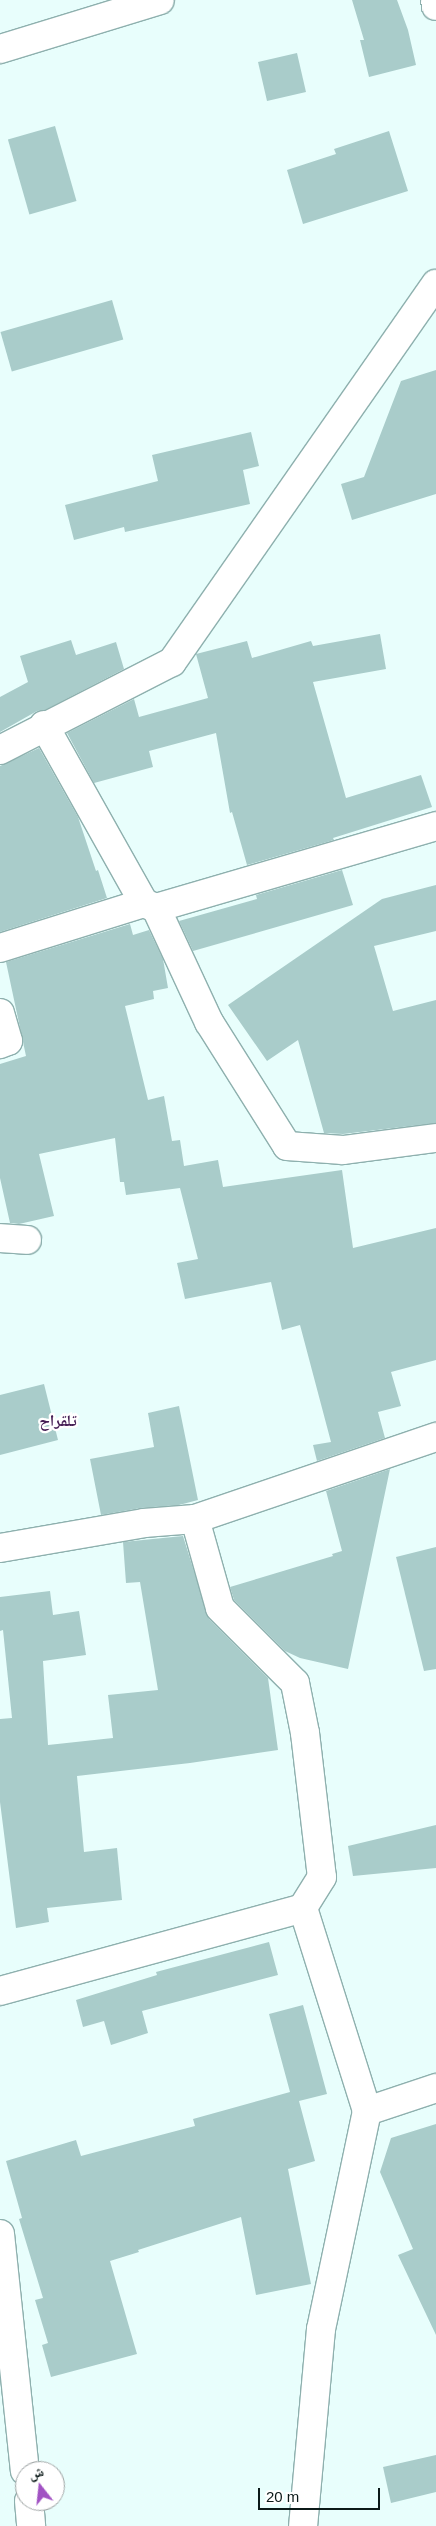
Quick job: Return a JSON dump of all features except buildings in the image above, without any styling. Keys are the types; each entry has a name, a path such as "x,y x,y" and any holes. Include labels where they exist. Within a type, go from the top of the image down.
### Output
{"street":[{"path":"0,49 160,0"},
{"path":"435,0 436,6"},
{"path":"0,750 44,725 172,662 436,284"},
{"path":"44,725 150,905 209,1022 287,1146 343,1150 436,1138"},
{"path":"0,948 436,826"},
{"path":"0,1013 8,1041 0,1044"},
{"path":"0,1238 28,1240"},
{"path":"0,1548 144,1523 195,1519 436,1437"},
{"path":"0,1991 303,1908 322,1877 305,1733 295,1683 220,1608 195,1519"},
{"path":"303,1908 367,2111 322,2329 303,2526"},
{"path":"367,2111 436,2088"},
{"path":"0,2234 24,2461"},
{"path":"30,2511 31,2526"}],"district":[{"name":"تلقراح","path":"58,1421"}]}
